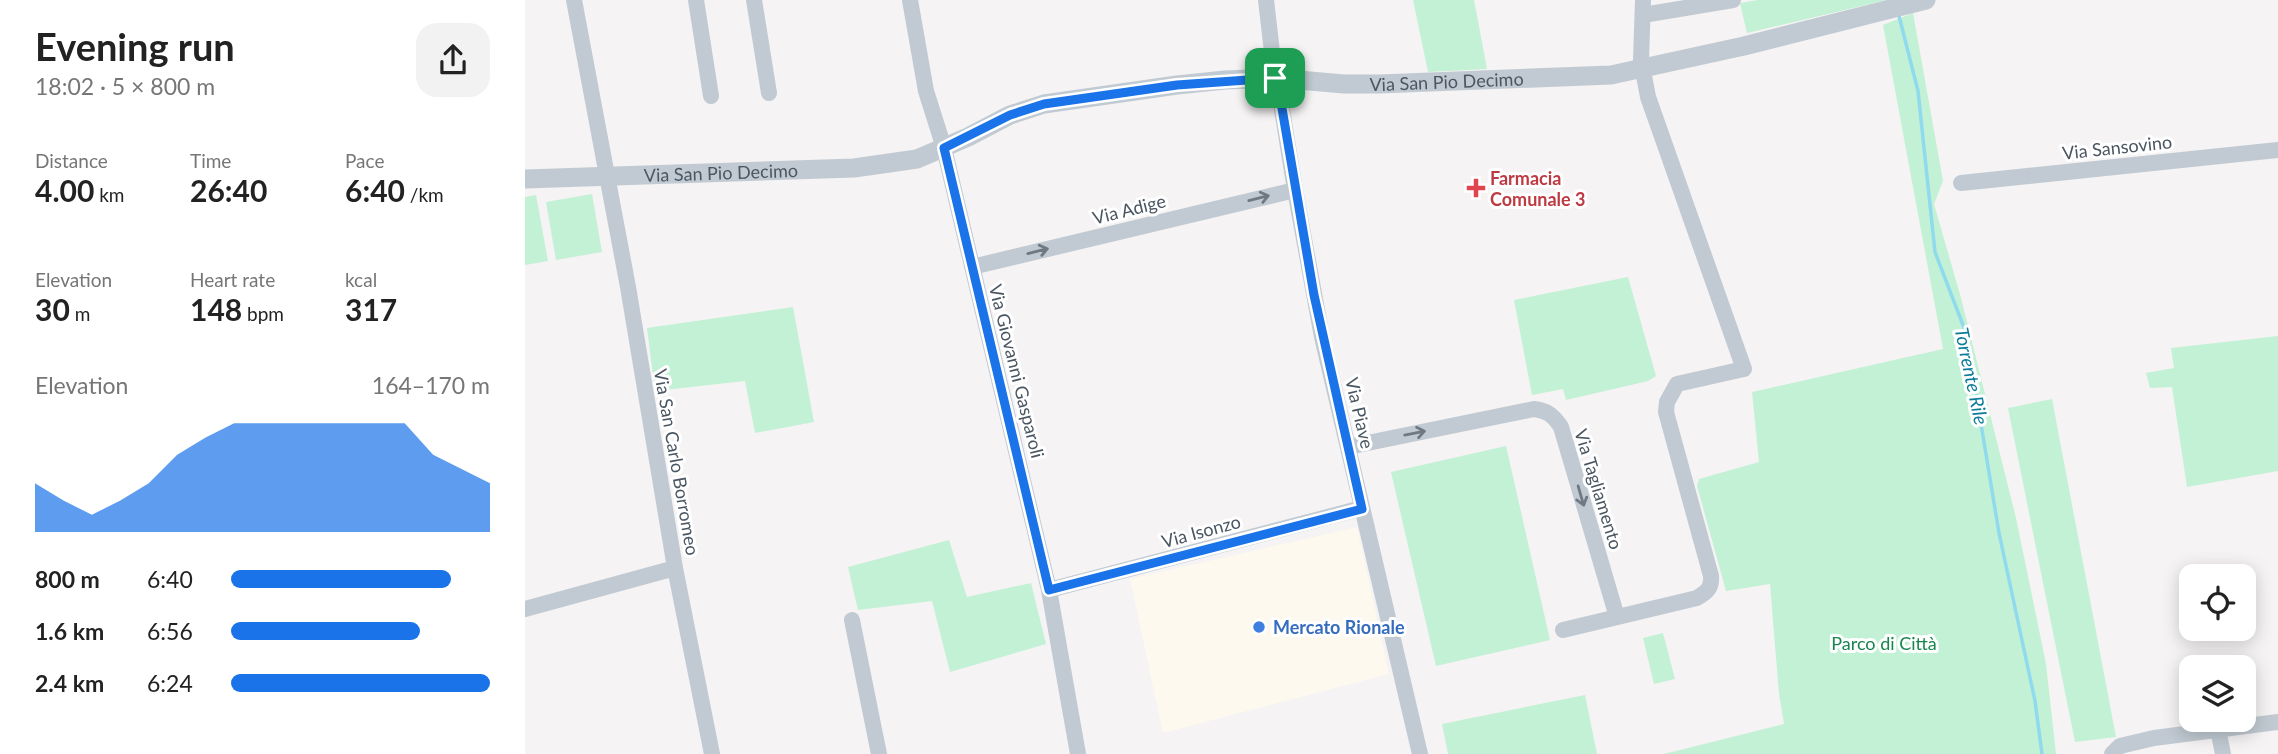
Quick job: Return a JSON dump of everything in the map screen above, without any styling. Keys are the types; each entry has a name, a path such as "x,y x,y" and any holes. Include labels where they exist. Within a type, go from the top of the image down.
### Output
{"street":[{"name":"Via San Carlo Borromeo","path":"574,0 630,300 675,568 712,754"},
{"path":"696,0 711,96"},
{"path":"754,0 769,93"},
{"name":"Via Giovanni Gasparoli","path":"910,0 926,90 944,148 1049,590 1078,754"},
{"name":"Via Piave","path":"1266,0 1275,78 1320,326 1420,754"},
{"path":"1563,630 1697,598 1706,593 1712,584 1666,412 1667,402 1677,384 1744,369 1648,97 1642,70 1643,8 1733,0"},
{"name":"Via San Pio Decimo","path":"525,179 854,169 917,159 1010,115 1044,104 1177,85 1275,78 1378,84 1611,75 1642,70 1921,1"},
{"name":"Via Sansovino","path":"1961,183 2278,150"},
{"name":"Via Adige","path":"972,267 1295,190"},
{"name":"Via Tagliamento","path":"1348,447 1534,409 1554,416 1561,427 1616,617"},
{"name":"Via Isonzo","path":"1049,590 1362,509"},
{"path":"525,609 675,568"},
{"path":"852,620 879,754"},
{"path":"2256,725 2278,722"},
{"path":"2112,754 2120,746 2197,732"},
{"path":"2219,732 2223,754"}],"shaded area":[{"name":"Mercato Rionale","path":"1357,527 1389,674 1163,733 1130,579"}],"green space":[{"path":"1413,0 1474,0 1487,69 1428,72"},
{"path":"1758,0 1887,0 1747,33 1740,3"},
{"name":"Parco di Città","path":"1913,13 1943,181 1934,204 1961,298 2016,518 2046,664 2056,754 1664,754 1784,724 1770,584 1726,591 1697,486 1699,479 1759,462 1752,392 1943,349 1883,25"},
{"path":"592,194 602,252 556,260 546,202"},
{"path":"536,195 548,261 525,265 525,197"},
{"path":"1628,277 1656,376 1648,381 1566,400 1563,389 1532,395 1514,300"},
{"path":"793,307 814,422 755,433 745,381 655,391 647,328"},
{"path":"2278,336 2278,471 2187,487 2172,387 2150,388 2146,373 2174,368 2171,348"},
{"path":"2052,399 2116,737 2075,742 2008,408"},
{"path":"1506,446 1550,640 1436,666 1391,472"},
{"path":"949,540 967,597 1031,583 1046,644 950,672 932,601 858,610 848,567"},
{"path":"1663,633 1675,679 1654,684 1643,638"},
{"path":"1585,695 1597,754 1448,754 1442,724"}],"waterway":[{"name":"Torrente Rile","path":"1898,12 1918,91 1935,252 1966,333 1999,533 2035,701 2042,754"}],"place":[{"name":"Farmacia Comunale 3","path":"1476,188"},
{"name":"Mercato Rionale","path":"1259,627"}],"route":[{"path":"1275,78 1322,337 1362,509 1049,590 944,148 1010,115 1044,104 1177,85 1275,78"}]}
